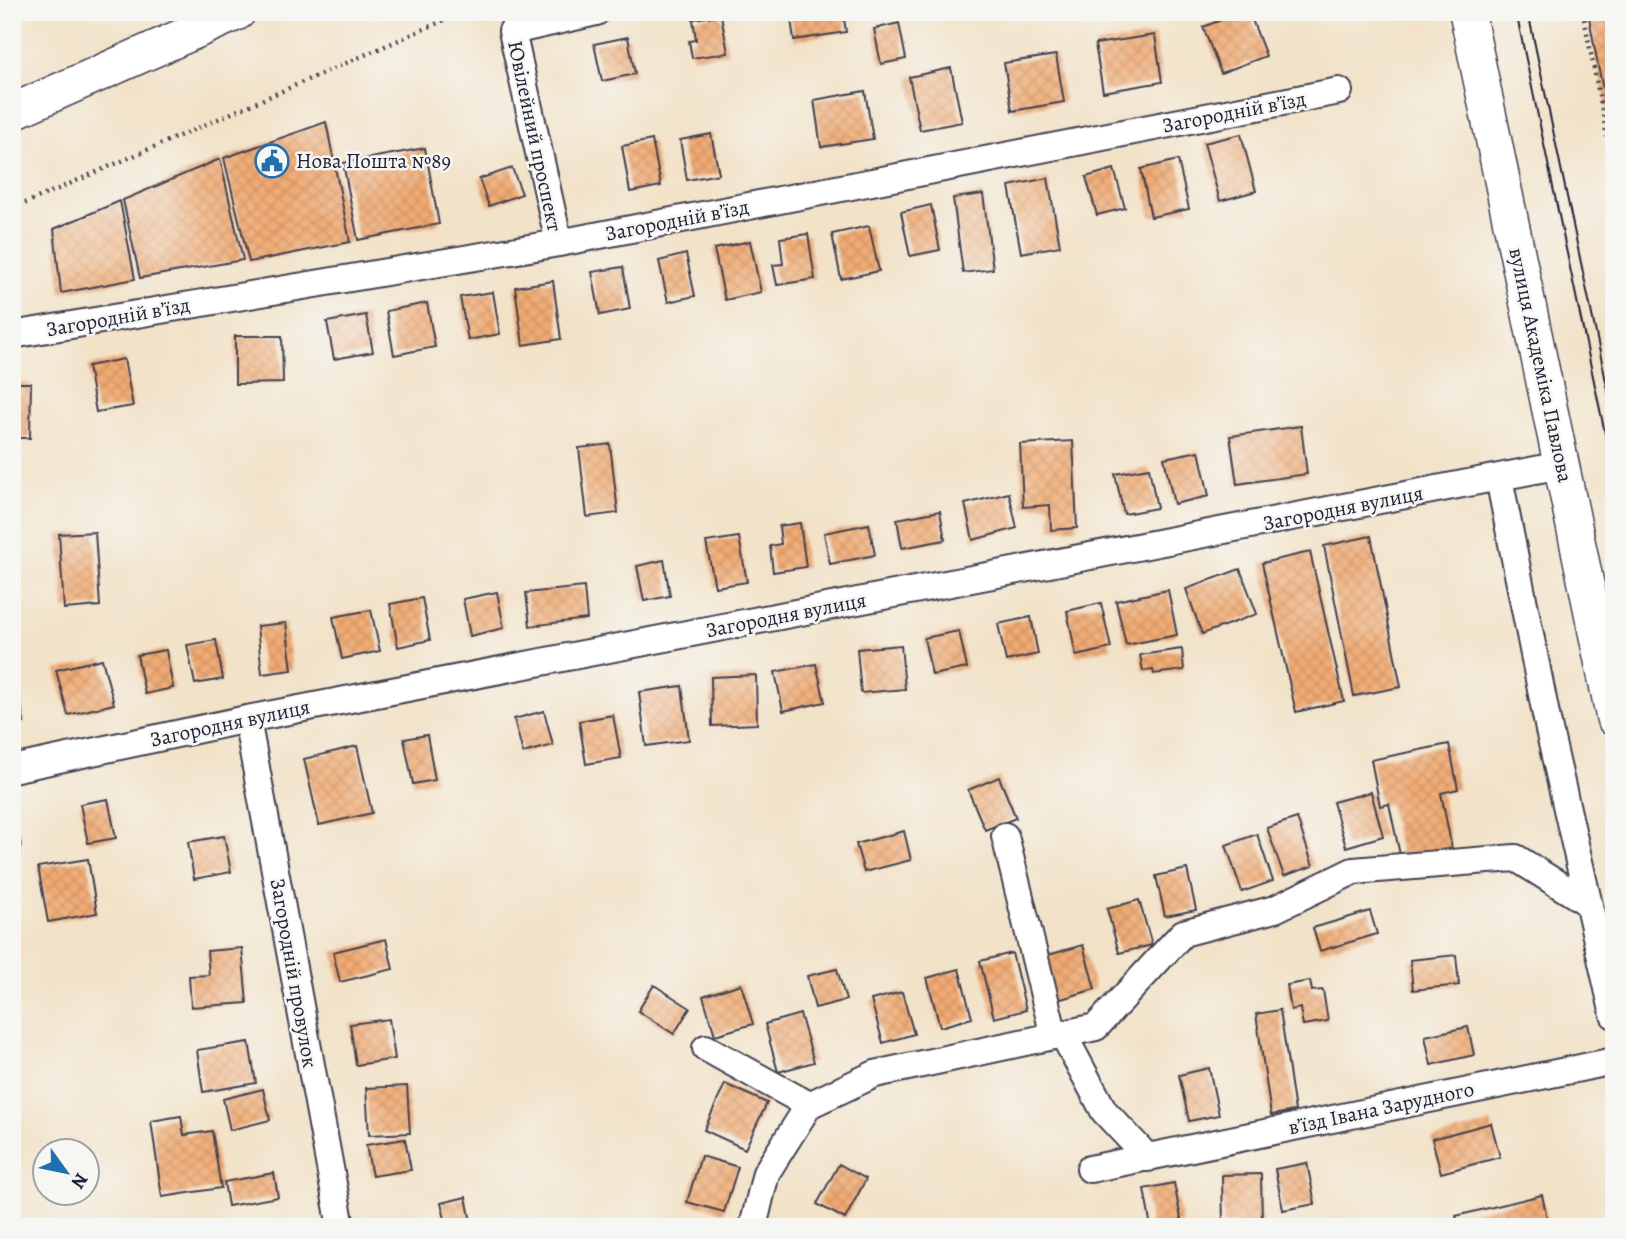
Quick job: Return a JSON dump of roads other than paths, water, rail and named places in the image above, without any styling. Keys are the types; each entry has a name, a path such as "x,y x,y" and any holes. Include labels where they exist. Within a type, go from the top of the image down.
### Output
{"main road":[{"path":"12,112 238,12"},
{"name":"вулиця Академіка Павлова","path":"1467,12 1614,719"}],"street":[{"name":"Ювілейний проспект","path":"559,243 512,31 596,12"},
{"name":"Загородній вʼїзд","path":"12,335 559,243 1339,91"},
{"name":"Загородня вулиця","path":"12,769 247,719 1561,465"},
{"path":"1499,478 1549,730 1614,1016"},
{"name":"Загородній провулок","path":"247,719 341,1227"},
{"path":"1005,836 1059,1035 1104,1111 1148,1158"},
{"path":"753,1227 766,1173 809,1105 875,1074 1096,1027 1183,933 1275,909 1353,871 1516,858 1588,903"},
{"path":"706,1048 809,1105"},
{"name":"в’їзд Івана Зарудного","path":"1090,1169 1614,1061"}],"tram line":[{"path":"1516,12 1614,476"},
{"path":"1528,12 1614,419"}],"place":[{"name":"Нова Пошта №89","path":"272,161"}]}
